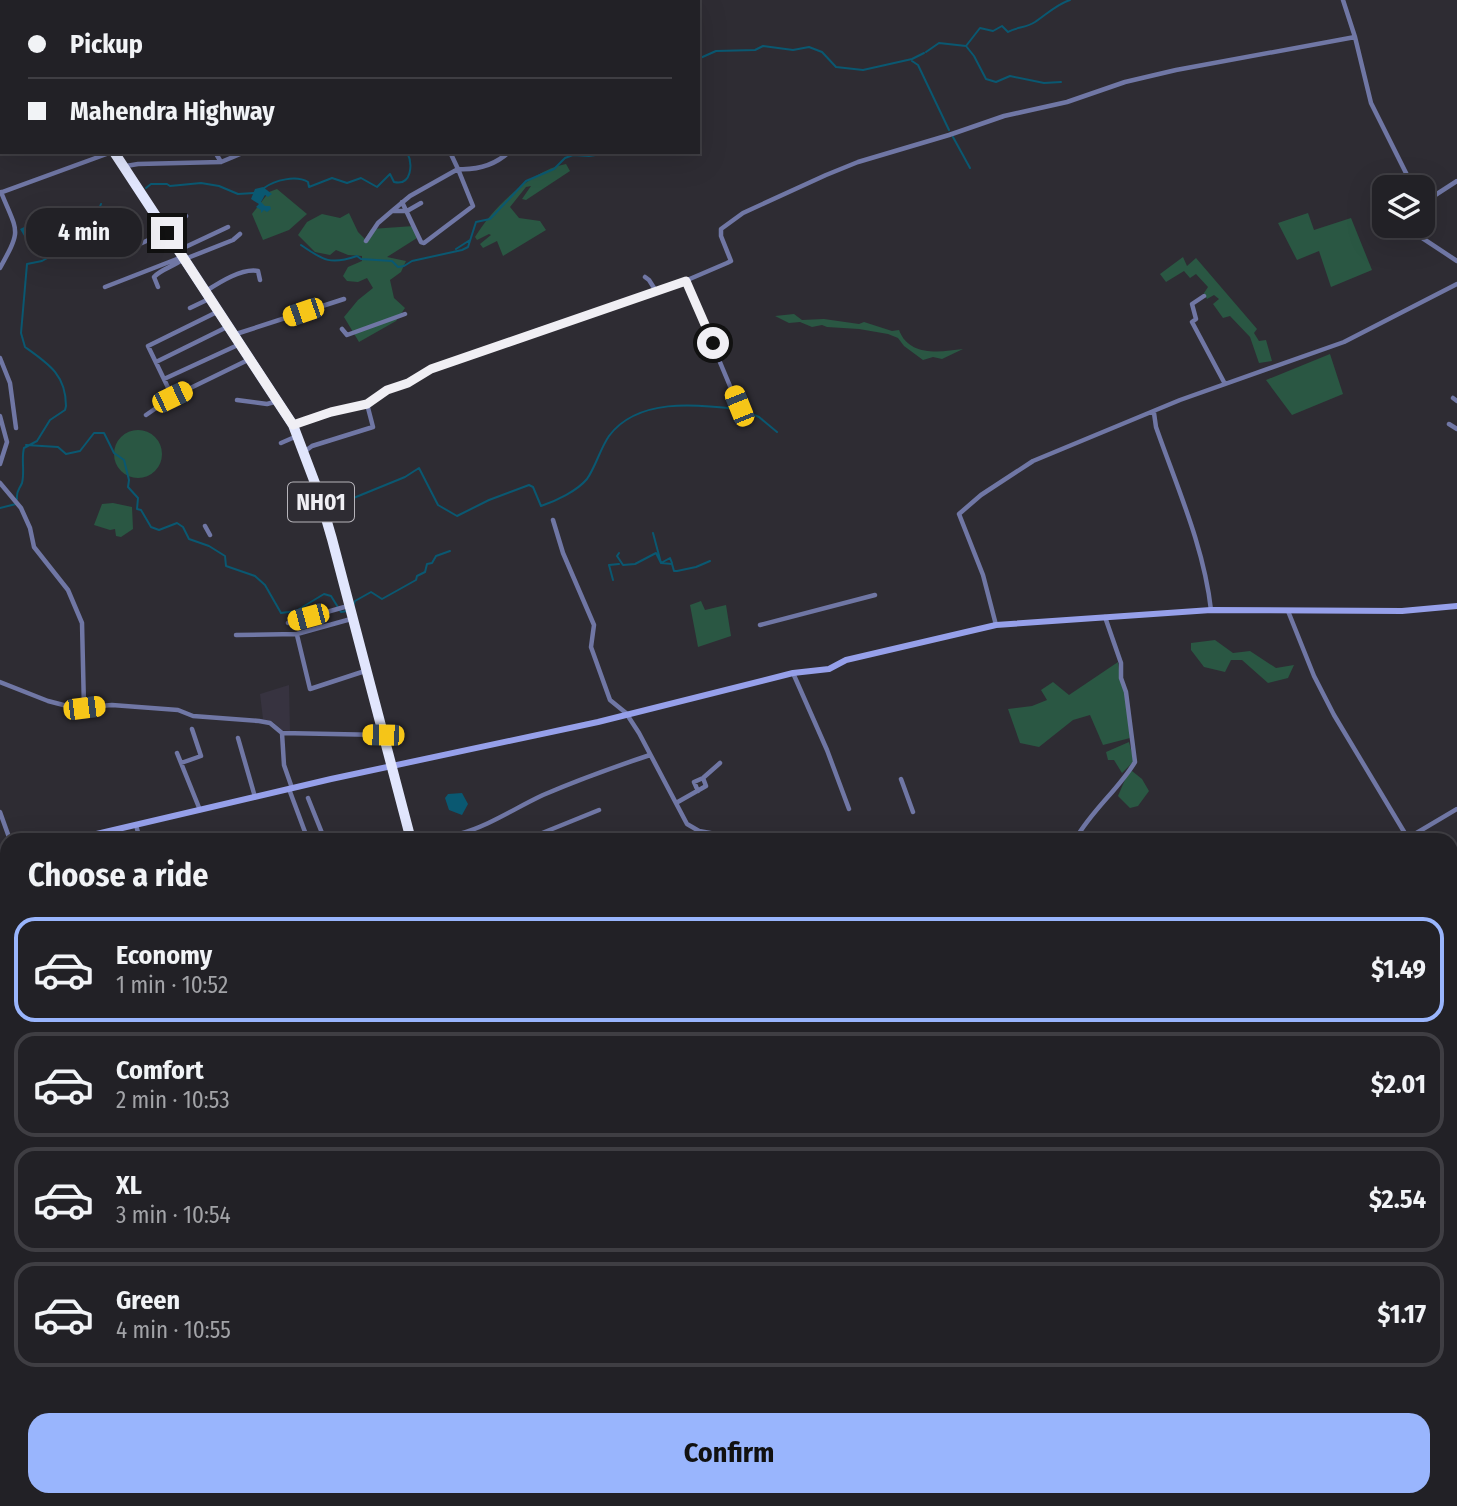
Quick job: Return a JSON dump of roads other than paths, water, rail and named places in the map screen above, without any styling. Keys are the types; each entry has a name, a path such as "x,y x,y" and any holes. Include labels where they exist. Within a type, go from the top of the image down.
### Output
{"highway":[{"name":"NH01","path":"114,154 220,310 298,435 318,491 409,833"}],"street":[{"path":"1343,0 1371,103 1407,175"},
{"path":"293,425 331,412 367,404 387,390 408,383 431,369 686,281 731,261 721,229 734,219 785,193 858,162 1004,116 1067,102 1125,82 1222,60 1266,55 1355,37"},
{"path":"0,268 15,242 17,231 1,192 107,154"},
{"path":"216,154 221,162"},
{"path":"124,167 138,164 221,162 240,154"},
{"path":"402,202 424,243 472,209 473,202 451,154"},
{"path":"366,241 378,223 410,195 458,169 474,169 506,154"},
{"path":"1435,195 1457,181"},
{"path":"392,211 407,211 421,203"},
{"path":"131,248 175,229 186,216"},
{"path":"158,287 154,277 156,274 176,265 183,256 228,227"},
{"path":"105,287 183,256 233,240 240,233"},
{"path":"1422,238 1457,261"},
{"path":"190,308 222,281 252,270 258,271 260,280"},
{"path":"645,278 656,291"},
{"path":"686,281 740,410"},
{"path":"996,625 990,595 959,513 981,495 1033,461 1180,400 1344,342 1457,284"},
{"path":"1204,296 1192,304 1196,319 1192,322 1225,384"},
{"path":"156,362 344,299"},
{"path":"171,406 175,402 148,346 220,310"},
{"path":"342,329 347,335 405,314"},
{"path":"164,379 235,335"},
{"path":"0,358 10,383 16,428"},
{"path":"146,415 172,397 251,359"},
{"path":"237,400 267,404 278,401"},
{"path":"367,404 373,427"},
{"path":"1154,413 1156,427 1200,552 1211,610"},
{"path":"0,416 7,442 0,464"},
{"path":"303,452 312,446 373,427 381,421"},
{"path":"1449,424 1457,429"},
{"path":"281,443 298,435"},
{"path":"0,483 26,519 34,547 68,590 82,623 84,708"},
{"path":"553,520 563,553 594,625 591,647 610,700 625,713 687,824 692,828 716,833"},
{"path":"205,526 209,535"},
{"path":"760,625 875,595"},
{"path":"288,623 349,606"},
{"path":"101,833 598,722 625,713 793,673 830,669 846,660 996,625 1211,610 1402,611 1457,606"},
{"path":"1288,611 1305,655 1334,715 1405,833"},
{"path":"1079,833 1135,762 1126,692 1121,678 1121,663 1105,616"},
{"path":"236,635 297,634 352,619"},
{"path":"297,634 310,689 366,670"},
{"path":"793,673 827,750 849,809"},
{"path":"0,682 48,701 75,708 112,705 178,709 193,716 270,723 282,733 383,735"},
{"path":"181,763 201,756 192,729"},
{"path":"282,733 284,765 306,833"},
{"path":"238,738 254,797"},
{"path":"177,753 200,810"},
{"path":"463,833 478,829 541,796 586,777 650,755"},
{"path":"698,791 694,782 720,763"},
{"path":"676,803 706,786 703,778"},
{"path":"901,779 913,812"},
{"path":"308,798 322,833"},
{"path":"1419,833 1457,809"},
{"path":"542,833 599,810"},
{"path":"0,812 8,833"},
{"path":"136,825 138,833"}],"water":[{"path":"263,187 272,194 268,197 265,195 261,202 271,209 261,213 256,207 259,204 251,199 255,189"},
{"path":"37,221 41,233 27,241 20,229"},
{"path":"462,793 468,804 462,815 449,810 445,798 448,794"}],"waterway":[{"path":"926,52 939,43 966,46 980,28 993,31 1002,26 1008,32 1028,25 1070,0"},
{"path":"700,58 716,51 755,50 763,46 793,50 809,47 822,52 836,67 863,70 912,59 924,53"},
{"path":"966,46 986,79 996,82 1010,76 1044,83 1061,82"},
{"path":"912,61 918,65 949,130"},
{"path":"953,137 970,168"},
{"path":"264,188 292,179 308,182 309,187 332,178 347,183 361,178 377,187 390,174 394,182 400,182 410,173 408,154"},
{"path":"301,245 328,260 357,256 361,259 392,261 398,267 412,261 462,250 468,247 476,222 490,219 526,181 554,169 565,158 573,155 602,154"},
{"path":"146,188 151,184 170,186 201,183 219,186 238,194 254,193"},
{"path":"17,499 23,479 24,448 37,441 50,420 65,410 66,406 59,378 49,365 25,347 21,333 27,264 42,261 65,248 75,233 97,214 101,204"},
{"path":"456,249 470,240"},
{"path":"329,508 405,477 419,468 438,505 457,516 529,485 533,487 541,506 578,488 590,474 609,436 635,415 668,406 737,409"},
{"path":"742,410 759,417 777,432"},
{"path":"26,445 58,447 66,454 80,451 94,433 104,433 114,453 124,460 128,487 138,498 137,509 141,510 151,527 159,530 177,523 183,527 189,539 209,546 225,556 226,566 255,576 265,585 281,613 296,611 324,594 331,596 341,612 347,611"},
{"path":"0,508 16,504"},
{"path":"653,533 661,563 670,558 672,563"},
{"path":"353,606 355,601 371,592 382,599 416,580 436,556 450,551"},
{"path":"619,553 617,556 623,565 635,564 656,553 661,563 672,564 674,571 710,561"},
{"path":"613,580 609,565 619,564"}]}
